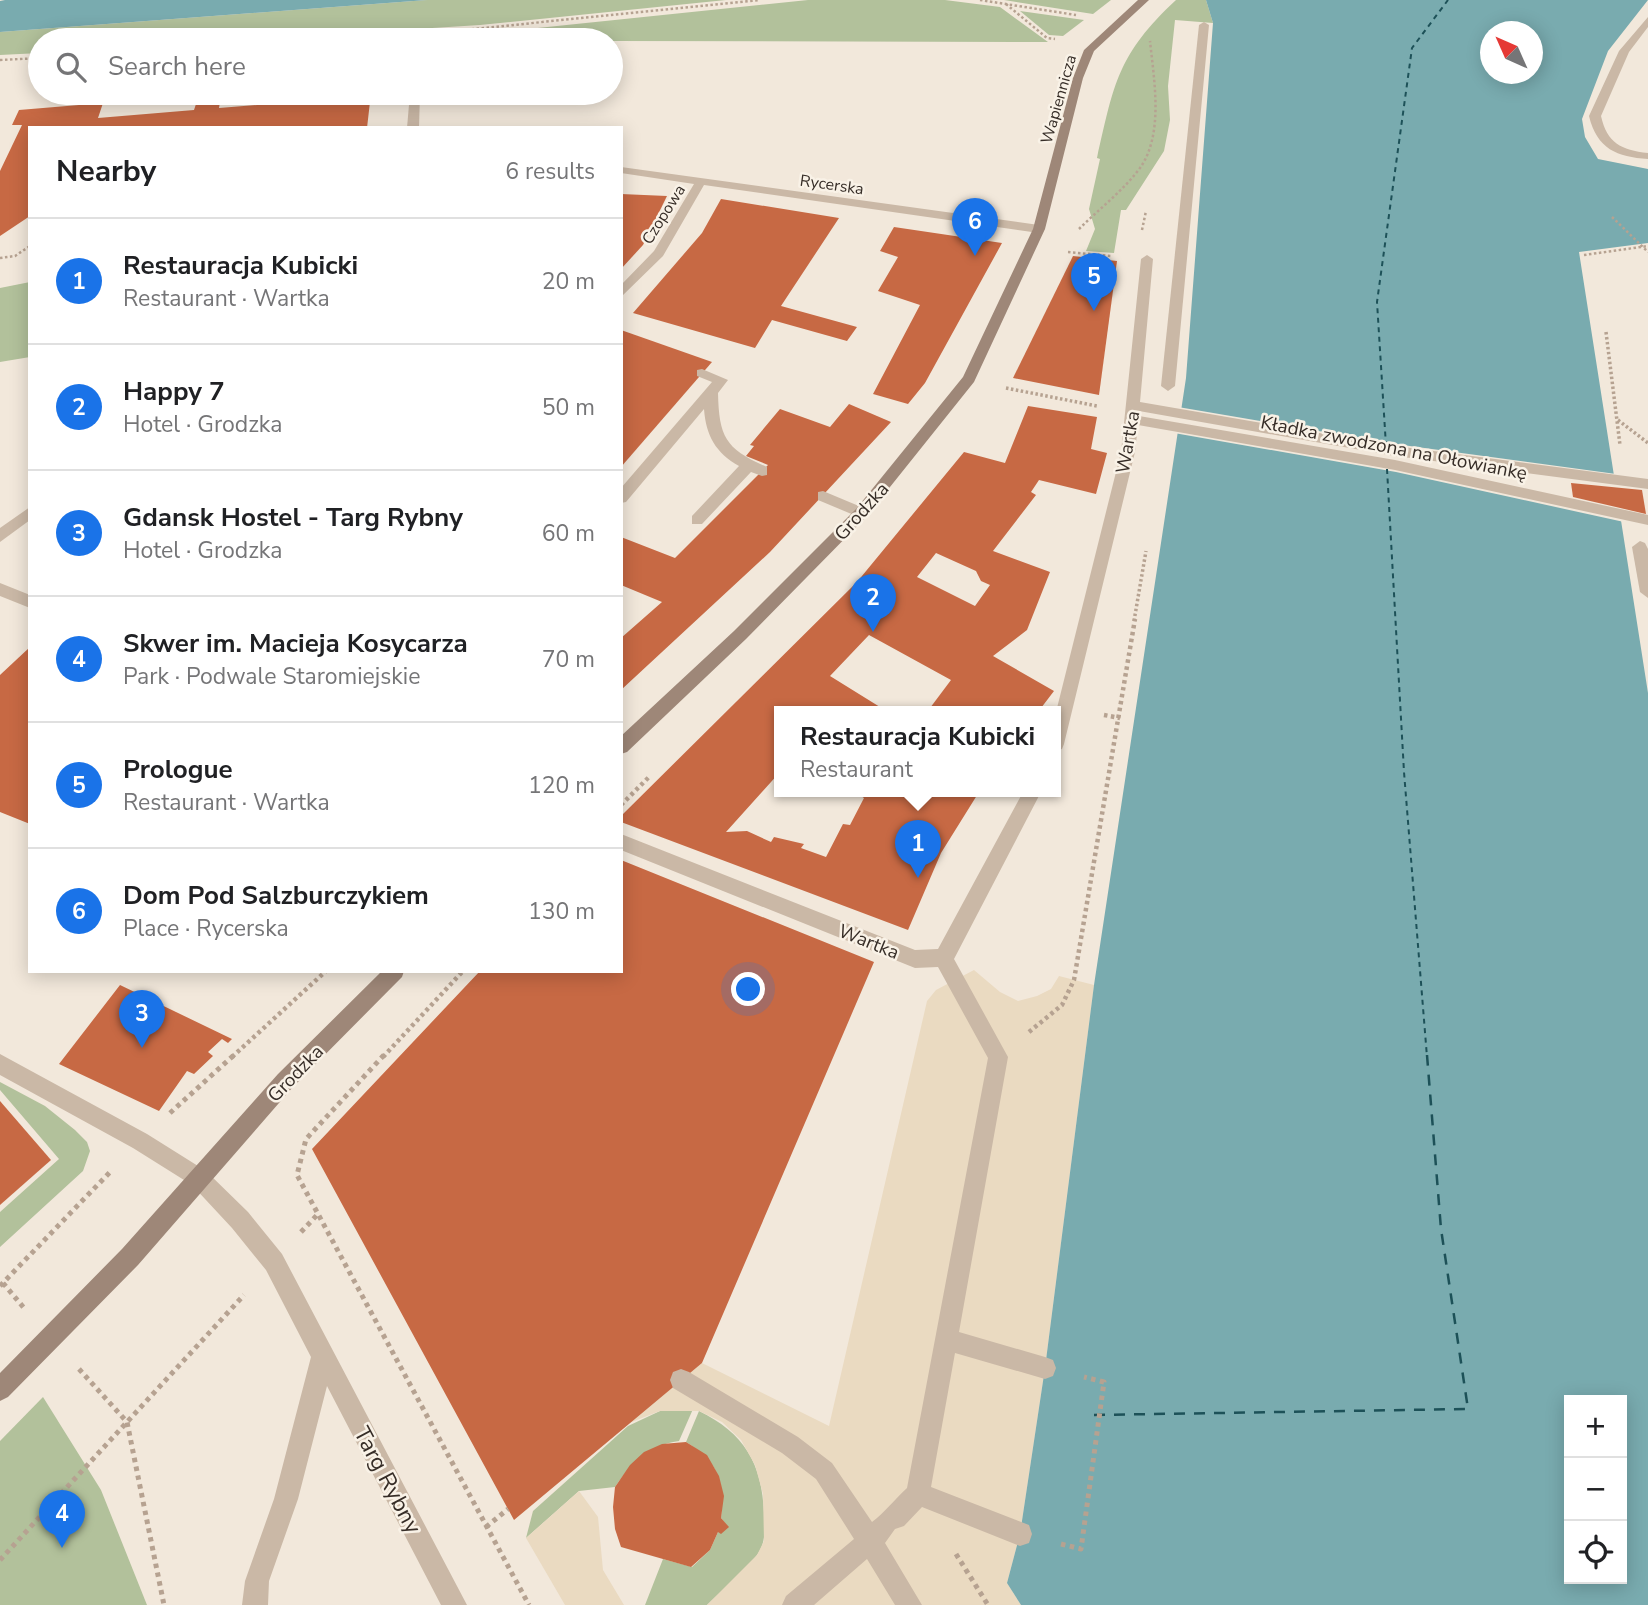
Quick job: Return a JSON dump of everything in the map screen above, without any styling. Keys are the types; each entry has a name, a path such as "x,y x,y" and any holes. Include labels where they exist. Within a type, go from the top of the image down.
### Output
{"street":[{"name":"Wapiennicza","path":"1039,229 1078,78 1089,50 1144,0"},
{"path":"1648,20 1624,51 1595,116 1604,143 1621,155 1648,156"},
{"path":"1168,386 1204,25"},
{"path":"414,126 415,105"},
{"name":"Rycerska","path":"623,170 1039,229"},
{"name":"Czopowa","path":"623,291 659,253 702,181"},
{"name":"Grodzka","path":"623,745 740,635 861,513 969,379 1039,229"},
{"name":"Wartka","path":"1061,724 1128,452 1147,259"},
{"path":"623,496 721,380 702,373"},
{"path":"696,520 755,468 732,459 721,448 710,412 711,393"},
{"name":"Kładka zwodzona na Ołowiankę","path":"1133,412 1648,520"},
{"name":"Kładka zwodzona na Ołowiankę","path":"1149,415 1647,484"},
{"path":"823,496 861,513"},
{"path":"0,536 28,514"},
{"path":"1640,547 1648,592"},
{"path":"0,589 28,601"},
{"path":"795,1605 883,1529 918,1494 998,1057 943,958 952,946 1029,797"},
{"name":"Wartka","path":"623,843 915,959 943,958"},
{"name":"Grodzka","path":"0,1390 130,1257 285,1081 393,973"},
{"name":"Targ Rybny","path":"0,1065 140,1141 199,1178 240,1220 275,1262 454,1605"},
{"path":"948,1340 1045,1368"},
{"path":"255,1605 257,1581 286,1499 323,1356"},
{"path":"681,1380 790,1445 824,1471 883,1529 909,1605"},
{"path":"918,1494 1020,1534"}],"path":[{"path":"483,28 759,0"},
{"path":"980,0 1115,24"},
{"path":"1005,4 1047,38"},
{"path":"1074,233 1134,174 1146,157 1152,132 1150,33"},
{"path":"0,60 28,59"},
{"path":"1612,216 1648,252"},
{"path":"1584,256 1648,246"},
{"path":"0,258 15,256 28,247"},
{"path":"1067,252 1097,254"},
{"path":"1606,332 1621,453"},
{"path":"1001,387 1085,404"},
{"path":"1617,419 1648,443"},
{"path":"998,1057 1062,1005 1074,980 1148,540"},
{"path":"461,973 306,1139 297,1175 529,1605"},
{"path":"0,1560 317,1214"},
{"path":"1020,1534 1081,1549 1104,1382 1045,1368"},
{"path":"127,1422 164,1605"},
{"path":"486,1527 508,1509"}],"green space":[{"path":"427,0 726,0 432,28 53,28"},
{"path":"808,0 945,0 1000,7 1048,42 623,41 623,28 538,28"},
{"path":"1004,0 1111,0 1093,14"},
{"path":"1176,0 1206,0 1213,23 1175,20 1168,86 1170,120 1164,151 1126,210 1121,210 1114,253 1086,251 1095,229 1089,209 1100,159 1097,158 1114,89 1130,54 1157,19"},
{"path":"1020,11 1084,20 1063,36 1049,35"},
{"path":"28,30 28,54 0,55 0,32"},
{"path":"28,282 28,357 0,362 0,288"},
{"path":"0,1082 45,1106 87,1142 90,1151 83,1171 0,1247 0,1212 59,1159 0,1090"},
{"path":"43,1397 101,1490 147,1605 0,1605 0,1441"},
{"path":"693,1409 679,1441 658,1447 642,1456 615,1487 579,1491 526,1538 533,1511 628,1426 660,1411"},
{"path":"699,1411 728,1429 748,1452 759,1479 762,1495 765,1530 762,1545 746,1568 707,1605 645,1605 663,1559 692,1567 710,1550 718,1532 728,1527 721,1518 722,1493 717,1473 706,1457 686,1442"}],"shaded area":[{"path":"974,970 1000,992 1018,1001 1051,989 1059,976 1094,985 1045,1368 1020,1534 1007,1583 1021,1605 707,1605 757,1555 764,1541 763,1494 755,1465 741,1440 722,1422 699,1411 660,1411 629,1423 702,1363 829,1426 927,1001 936,990"},
{"path":"579,1491 598,1517 603,1570 624,1605 565,1605 526,1538"}],"water":[{"path":"5,0 427,0 0,32 0,1"},
{"path":"1206,0 1648,0 1608,51 1582,119 1585,137 1598,159 1648,169 1648,243 1579,252 1648,693 1648,1605 1021,1605 1007,1583 1020,1534 1045,1368 1094,985 1186,378 1213,23"}],"pier":[{"path":"1178,407 1395,444 1616,474 1624,522 1396,472 1174,433"}],"building":[{"path":"102,105 98,118 194,110 196,105 220,105 219,108 257,105 370,105 367,126 28,126 28,217 0,236 0,171 22,125 12,125 19,110"},
{"path":"623,194 667,196 643,245 623,267"},
{"path":"721,199 839,218 781,306 857,327 847,341 772,320 755,348 633,313 702,233"},
{"path":"894,227 1002,243 925,383 908,404 873,394 920,305 878,291 898,257 880,251"},
{"path":"1073,256 1117,261 1099,395 1013,378"},
{"path":"623,331 712,362 623,465"},
{"path":"849,404 891,422 770,552 623,688 623,636 662,602 623,586 623,538 675,558 768,465 746,456 754,446 750,445 780,409 830,427"},
{"path":"1028,406 1097,417 1091,449 1107,453 1096,494 1039,480 1031,492 1036,495 993,551 1050,572 1027,630 993,656 1054,691 1043,706 932,706 951,680 869,635 830,676 878,706 774,706 774,779 726,832 747,831 771,842 774,837 804,844 801,848 826,857 843,824 850,825 862,797 976,797 941,853 908,930 623,823 623,814 857,582 964,452 1005,463","holes":["936,553 976,571 981,581 990,585 975,606 917,577"]},
{"path":"1571,483 1642,490 1646,514 1573,497"},
{"path":"28,649 28,823 0,812 0,675"},
{"path":"623,861 874,962 702,1363 514,1520 312,1149 478,973 623,973"},
{"path":"120,985 232,1039 228,1043 222,1039 208,1052 213,1056 194,1074 187,1071 159,1111 59,1064"},
{"path":"0,1101 51,1160 0,1205"},
{"path":"686,1442 707,1455 719,1476 724,1496 721,1518 729,1527 721,1534 718,1532 710,1550 691,1567 621,1547 615,1529 613,1507 615,1487 630,1465 644,1452 662,1444"}],"ferry route":[{"path":"1386,446 1377,302 1412,48 1448,0"},
{"path":"1387,469 1404,772 1427,1057"},
{"path":"1094,1415 1468,1409 1441,1229 1427,1055"}],"place":[{"name":"Dom Pod Salzburczykiem","path":"975,256"},
{"name":"Prologue","path":"1094,311"},
{"name":"Happy 7","path":"873,632"},
{"name":"Restauracja Kubicki","path":"918,878"},
{"name":"Gdansk Hostel - Targ Rybny","path":"142,1048"},
{"name":"Skwer im. Macieja Kosycarza","path":"62,1548"}]}
